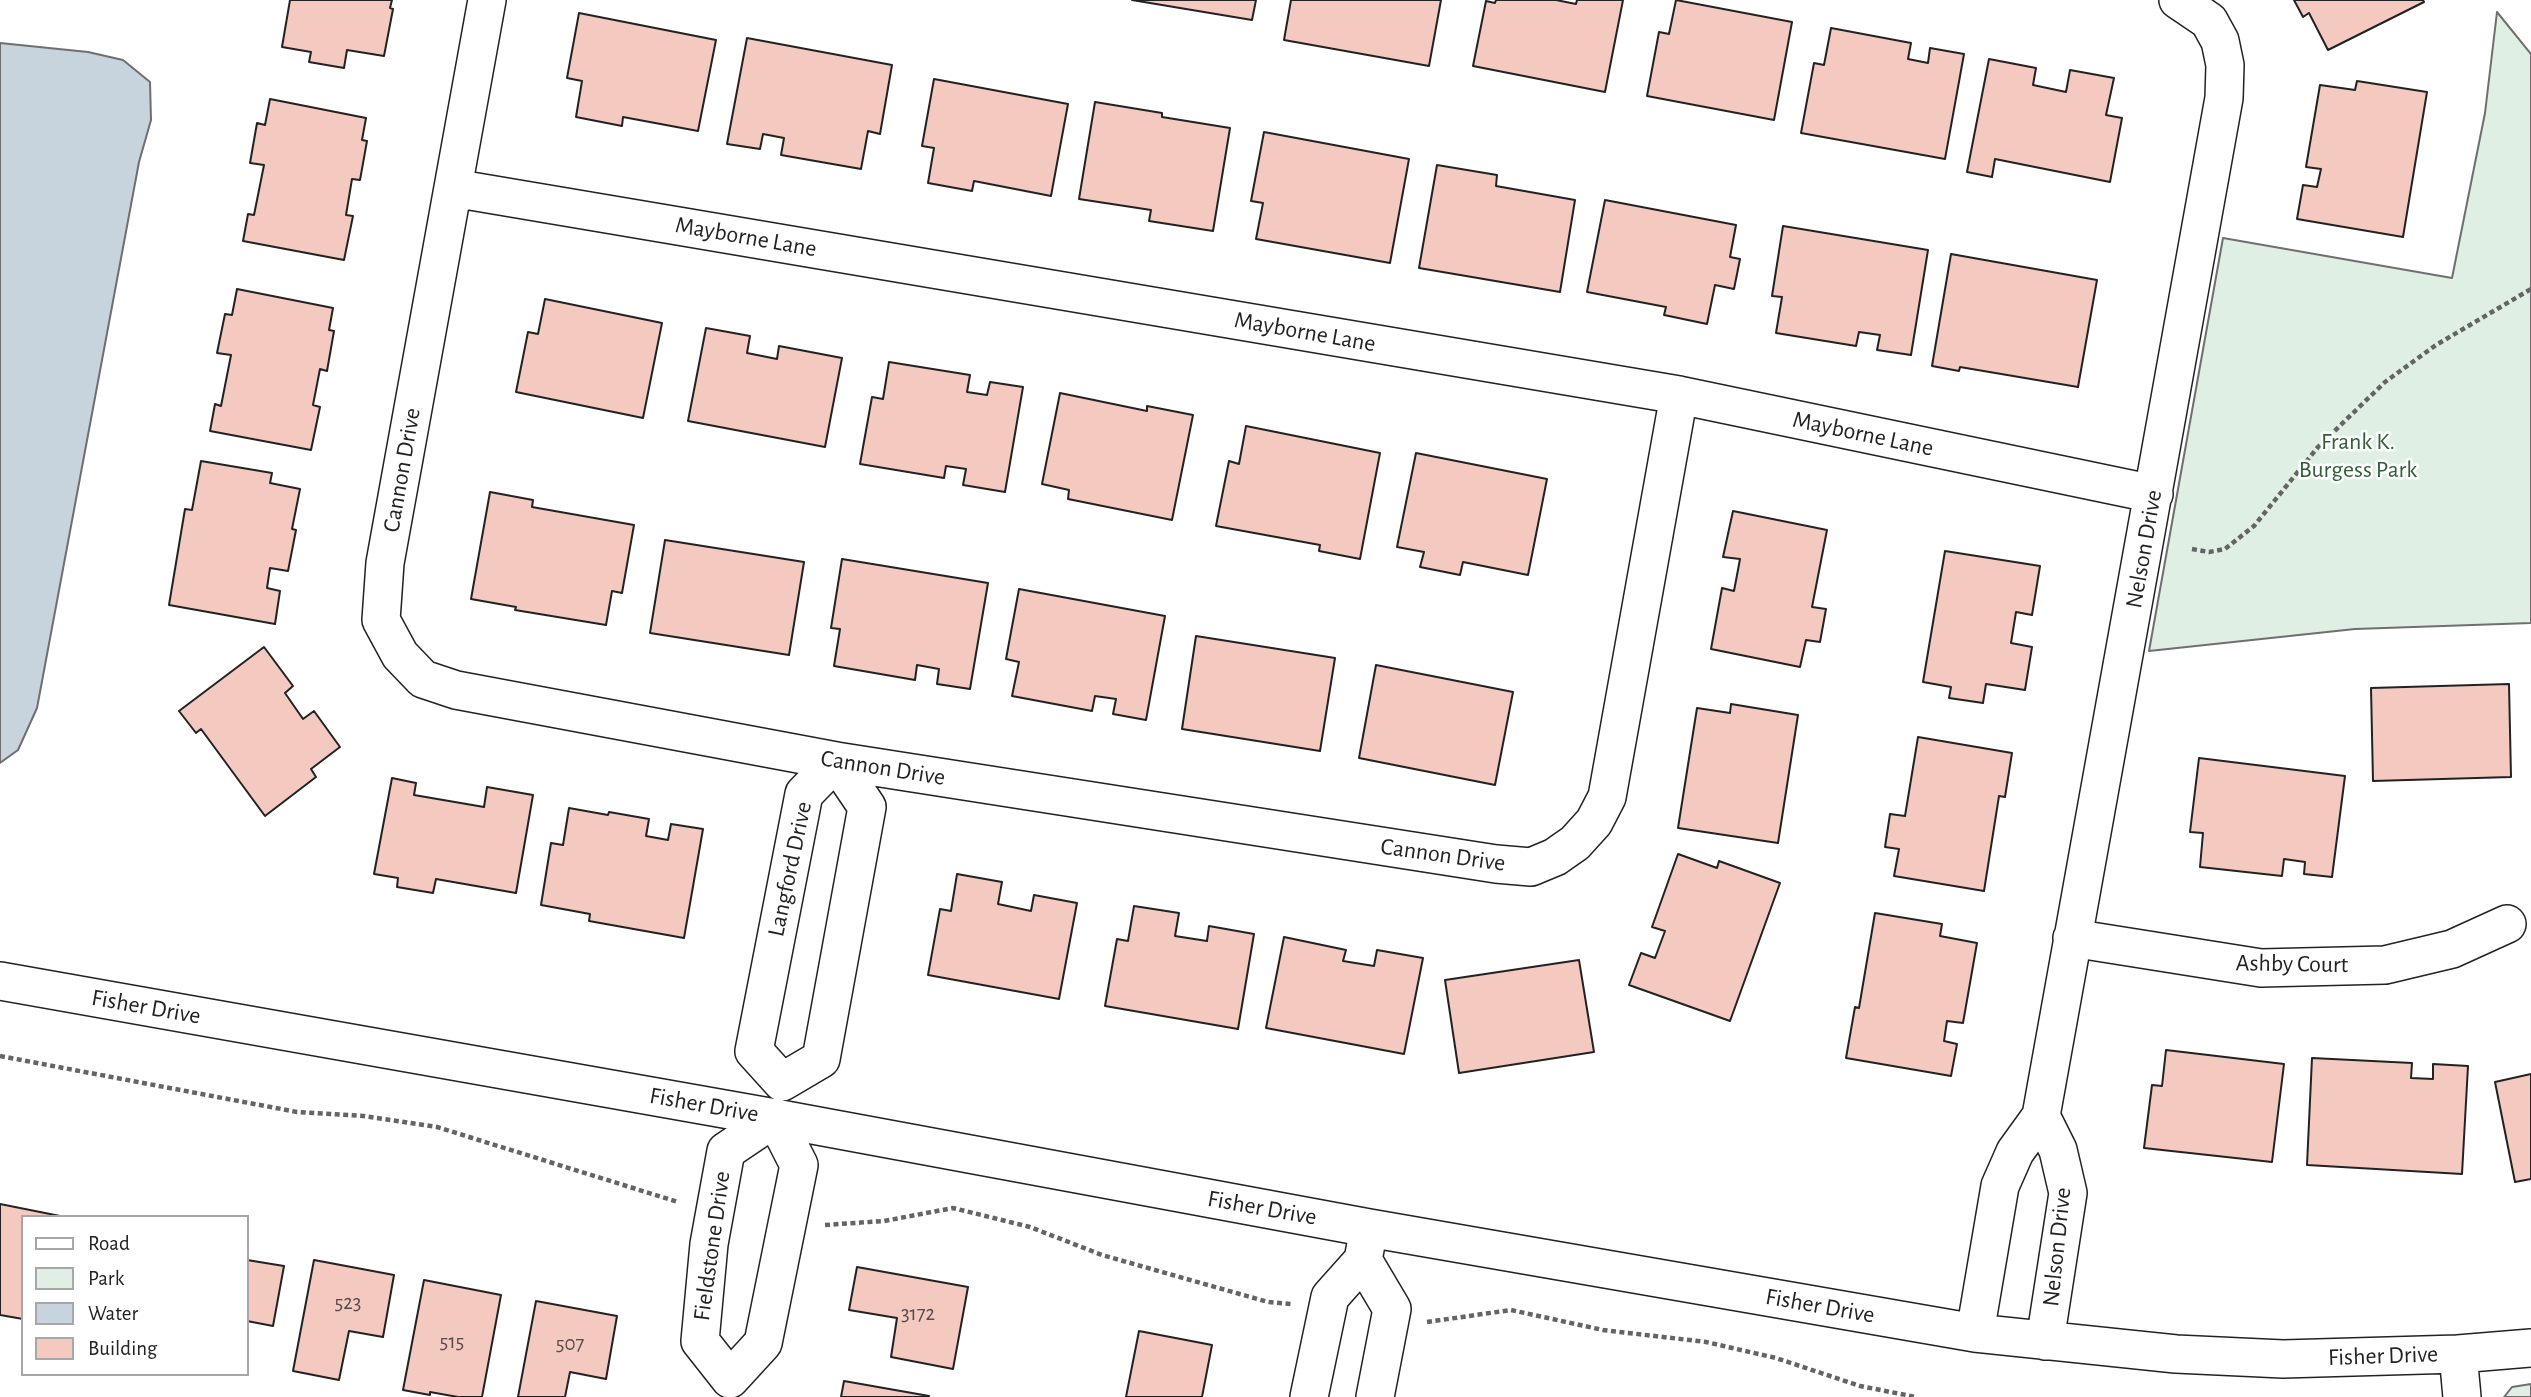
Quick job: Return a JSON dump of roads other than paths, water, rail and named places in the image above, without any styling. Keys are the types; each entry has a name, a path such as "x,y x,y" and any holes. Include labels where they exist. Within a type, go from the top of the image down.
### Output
{"street":[{"name":"Cannon Drive","path":"487,0 385,563 381,620 400,655 423,679 456,690 836,761 1496,864 1531,866 1555,857 1575,843 1594,822 1607,797 1679,395"},
{"name":"Nelson Drive","path":"1975,1334 2000,1185 2015,1152 2042,1116 2224,98 2225,65 2220,40 2209,21 2178,0"},
{"name":"Mayborne Lane","path":"453,188 1679,395 2154,494"},
{"name":"Langford Drive","path":"782,1082 754,1051 804,794 836,761"},
{"path":"775,1118 782,1082 821,1059 867,807 836,761"},
{"name":"Ashby Court","path":"2072,938 2261,968 2385,965 2452,949 2507,924"},
{"name":"Fisher Drive","path":"0,981 775,1118 1366,1244 1975,1334 2176,1354 2283,1359 2458,1354 2531,1348"},
{"name":"Nelson Drive","path":"2042,1116 2058,1150 2068,1193 2045,1341"},
{"name":"Fieldstone Drive","path":"775,1118 799,1165 763,1343 731,1388 700,1341 709,1244 726,1152 775,1118"},
{"path":"1309,1397 1330,1297 1366,1244"},
{"path":"1366,1244 1392,1309 1375,1397"},
{"path":"2458,1354 2462,1397"}],"water":[{"path":"0,43 88,52 123,60 150,82 151,120 139,162 37,708 18,750 0,763"}],"park label":[{"name":"Frank K. Burgess Park","path":"2358,456"}]}
